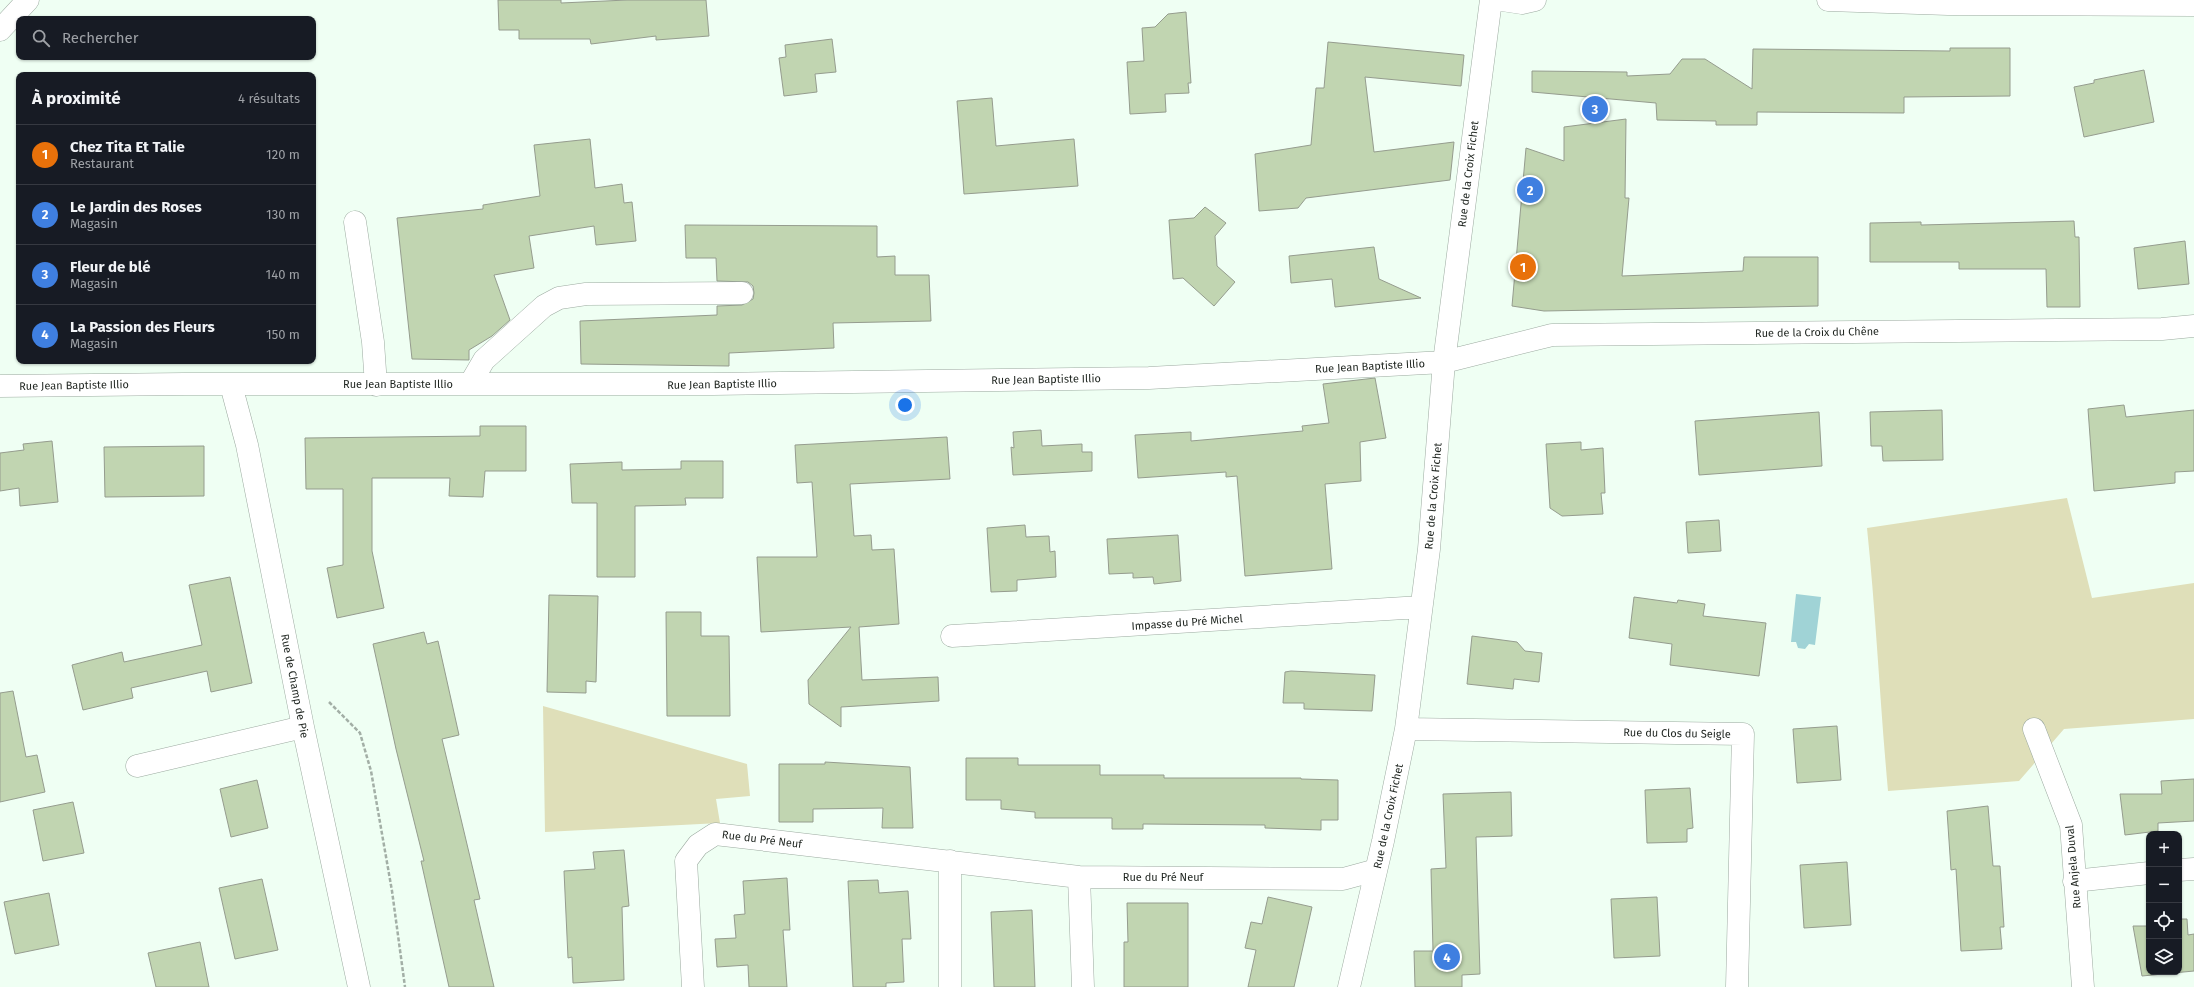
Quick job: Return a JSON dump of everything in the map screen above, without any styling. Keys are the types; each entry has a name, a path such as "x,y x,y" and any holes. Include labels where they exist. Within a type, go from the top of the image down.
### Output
{"street":[{"path":"0,30 28,0"},
{"name":"Rue de la Croix Fichet","path":"1349,987 1406,729 1429,549 1444,362 1491,0"},
{"path":"1502,0 1522,3 1535,0"},
{"path":"1828,0 1948,4 2194,5"},
{"path":"355,222 373,342 376,385"},
{"path":"470,384 484,360 544,306 559,298 586,294 742,293"},
{"name":"Rue de la Croix du Chêne","path":"1444,362 1552,335 2162,329 2194,326"},
{"name":"Rue Jean Baptiste Illio","path":"0,386 231,384 713,384 1149,378 1444,362"},
{"name":"Rue de Champ de Pie","path":"231,384 247,445 303,727 359,987"},
{"name":"Impasse du Pré Michel","path":"952,636 1422,607"},
{"path":"137,766 303,727"},
{"name":"Rue du Clos du Seigle","path":"1406,729 1743,734 1737,987"},
{"name":"Rue Anjela Duval","path":"2034,729 2071,825 2083,987"},
{"name":"Rue du Pré Neuf","path":"693,987 686,861 698,845 715,834 1079,876 1343,879 1376,870"},
{"path":"950,861 950,987"},
{"path":"2182,870 2194,869"},
{"path":"2074,881 2146,873"},
{"path":"1079,876 1083,987"}],"path":[{"path":"296,691 326,699 360,733 374,786 392,891 406,987"}],"green space":[{"path":"2067,498 2092,598 2194,583 2194,719 2064,729 2019,781 1888,791 1867,528"},
{"path":"543,706 747,764 750,796 716,799 720,823 545,832"}],"water":[{"path":"1796,594 1821,597 1815,645 1809,644 1805,649 1798,648 1796,642 1791,642"}],"building":[{"path":"498,0 561,0 561,3 627,0 706,0 709,36 656,40 656,36 591,44 590,39 519,39 519,30 499,30"},
{"path":"1186,12 1191,83 1188,83 1189,93 1165,94 1166,112 1130,114 1127,62 1144,61 1142,28 1155,27 1168,14"},
{"path":"832,39 836,72 815,74 817,92 784,96 779,58 786,57 785,45"},
{"path":"1328,42 1464,55 1461,86 1365,77 1374,152 1454,142 1450,180 1306,198 1298,208 1259,211 1255,154 1311,145 1316,88 1324,88"},
{"path":"1950,48 2010,48 2010,96 1904,97 1904,113 1757,112 1757,125 1716,125 1716,121 1657,120 1656,103 1532,92 1532,71 1627,72 1627,76 1670,74 1682,59 1705,59 1752,89 1753,49 1950,51"},
{"path":"2144,70 2154,122 2084,137 2074,87 2094,83 2094,80"},
{"path":"992,98 996,146 1074,139 1078,186 964,194 957,101"},
{"path":"1626,119 1625,198 1629,198 1622,276 1743,271 1744,257 1818,257 1818,306 1544,311 1512,306 1526,148 1564,161 1564,127"},
{"path":"590,139 595,188 622,184 624,203 632,202 636,241 596,245 594,226 529,236 534,268 494,275 510,320 492,336 469,350 469,360 412,359 397,218 483,209 483,205 540,196 534,145"},
{"path":"1205,207 1226,223 1215,236 1217,266 1235,282 1214,306 1183,278 1173,279 1169,220 1194,218"},
{"path":"2074,221 2075,237 2079,237 2080,307 2047,307 2046,269 1959,269 1959,262 1870,262 1870,223 1921,222 1921,225"},
{"path":"685,225 877,226 877,257 895,256 895,275 929,275 931,321 833,323 834,348 729,353 729,366 581,364 580,321 717,315 717,306 742,305 753,299 753,286 748,282 717,281 716,258 686,258"},
{"path":"2185,241 2189,284 2138,289 2134,248"},
{"path":"1374,247 1379,279 1421,298 1335,307 1332,279 1291,283 1289,256"},
{"path":"1375,378 1386,438 1360,442 1361,481 1325,484 1332,569 1245,576 1237,476 1226,477 1226,472 1138,478 1135,435 1191,432 1191,441 1303,431 1302,426 1329,423 1323,384"},
{"path":"2124,405 2126,417 2194,410 2194,471 2175,472 2175,483 2094,491 2088,409"},
{"path":"1942,410 1943,460 1883,461 1882,446 1871,446 1870,412"},
{"path":"1819,412 1822,466 1699,475 1695,421"},
{"path":"480,426 526,426 526,471 485,471 483,497 449,496 450,478 372,478 372,551 384,608 337,618 327,568 343,565 343,489 306,489 305,438 480,436"},
{"path":"1041,430 1042,446 1082,444 1082,452 1092,452 1092,471 1013,475 1011,447 1014,448 1013,432"},
{"path":"947,437 950,479 850,484 854,536 871,535 872,550 894,549 899,624 859,627 862,680 938,677 939,701 841,707 841,727 809,704 808,680 851,627 761,632 757,557 817,557 812,482 797,483 795,445"},
{"path":"52,441 58,502 20,506 19,488 0,491 0,453 24,450 23,444"},
{"path":"1581,442 1581,450 1603,448 1605,493 1601,493 1603,514 1562,516 1550,508 1546,444"},
{"path":"204,446 204,496 105,497 104,447"},
{"path":"681,461 723,461 723,498 685,498 686,505 635,506 635,577 597,577 597,503 572,503 570,464 622,462 622,470 681,469"},
{"path":"1719,520 1721,551 1688,553 1686,522"},
{"path":"1025,525 1026,537 1049,536 1050,552 1055,551 1056,577 1017,580 1017,591 991,592 987,528"},
{"path":"1178,535 1181,581 1154,584 1153,577 1133,578 1133,573 1109,574 1107,539"},
{"path":"230,577 252,683 211,692 207,671 131,688 133,698 83,710 72,665 122,652 124,662 202,645 189,585"},
{"path":"549,595 598,596 596,682 586,681 586,693 547,692"},
{"path":"1634,597 1677,603 1678,600 1705,604 1703,616 1766,623 1759,676 1670,665 1672,644 1629,638"},
{"path":"666,612 701,612 701,636 729,636 730,716 667,716"},
{"path":"424,632 427,644 438,641 459,735 442,739 480,899 474,900 494,987 449,987 421,861 424,861 396,749 373,644"},
{"path":"1472,636 1517,642 1525,651 1542,653 1539,682 1514,679 1513,689 1467,684"},
{"path":"1285,672 1375,675 1372,711 1304,709 1304,703 1283,703"},
{"path":"13,691 26,757 37,755 45,792 0,802 0,693"},
{"path":"1837,726 1841,780 1797,783 1793,729"},
{"path":"966,758 1018,758 1018,765 1100,765 1100,775 1164,775 1164,778 1301,778 1338,780 1338,820 1321,820 1321,830 1265,828 1265,825 1143,824 1143,829 1112,829 1112,818 1035,818 1035,812 1001,809 1001,800 966,800"},
{"path":"825,762 910,767 913,828 882,828 883,808 813,809 813,822 779,822 779,764 825,764"},
{"path":"2194,779 2194,821 2158,823 2158,831 2146,831 2146,832 2125,835 2120,794 2162,794 2161,781"},
{"path":"257,780 268,828 231,837 220,789"},
{"path":"1690,788 1693,828 1687,829 1687,842 1647,843 1645,790"},
{"path":"1511,792 1512,836 1476,837 1480,974 1462,975 1462,987 1415,987 1414,951 1433,951 1431,869 1446,868 1443,794"},
{"path":"73,802 84,853 43,861 33,810"},
{"path":"1988,806 1993,866 2000,866 2004,927 2000,927 2002,949 1961,951 1956,869 1951,870 1947,811"},
{"path":"624,850 629,906 622,907 624,980 573,983 572,957 568,958 564,871 595,869 593,852"},
{"path":"1847,862 1851,925 1804,928 1800,865"},
{"path":"787,878 790,930 783,930 787,987 749,987 748,965 717,967 715,939 736,938 734,915 745,914 743,881"},
{"path":"262,879 278,950 235,959 219,888"},
{"path":"878,880 879,893 908,891 911,939 902,939 904,982 886,983 886,987 853,987 848,881"},
{"path":"49,893 59,945 15,954 4,902"},
{"path":"1268,897 1312,907 1294,987 1248,987 1256,950 1245,948 1251,922 1262,924"},
{"path":"1657,897 1660,956 1614,958 1611,899"},
{"path":"1127,903 1188,903 1188,987 1124,987 1124,942 1128,942"},
{"path":"1032,910 1035,987 994,987 991,912"},
{"path":"2182,919 2187,919 2188,935 2194,934 2194,971 2182,972"},
{"path":"2133,926 2146,926 2146,975 2152,975 2142,976"},
{"path":"200,942 209,987 156,987 148,953"}],"place":[{"name":"Fleur de blé","path":"1595,109"},
{"name":"Le Jardin des Roses","path":"1530,190"},
{"name":"Chez Tita Et Talie","path":"1523,267"},
{"name":"La Passion des Fleurs","path":"1447,957"}]}
